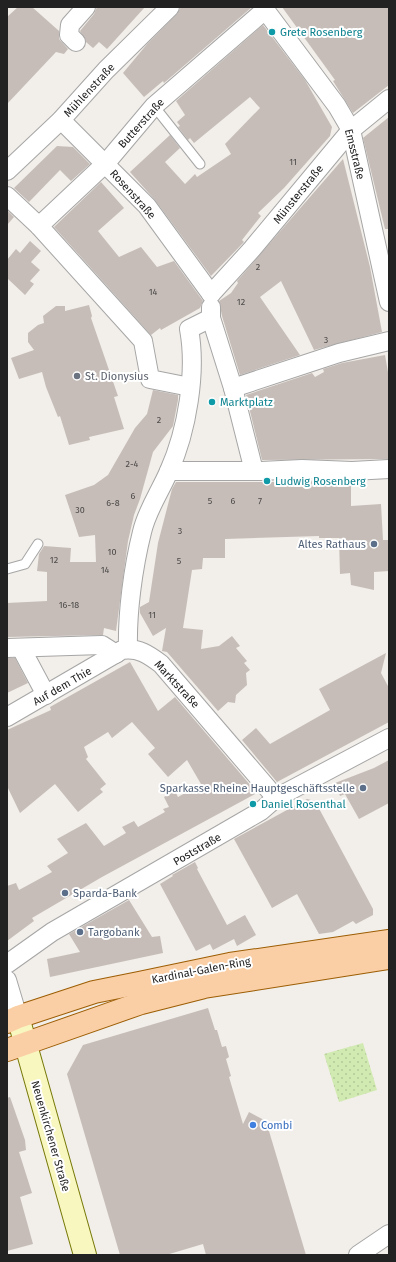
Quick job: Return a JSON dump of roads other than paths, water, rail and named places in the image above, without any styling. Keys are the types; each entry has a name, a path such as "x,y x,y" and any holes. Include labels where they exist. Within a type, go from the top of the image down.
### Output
{"main road":[{"name":"Kardinal-Galen-Ring","path":"12,1020 94,992 139,982 237,963 389,941"},
{"name":"Kardinal-Galen-Ring","path":"16,1046 141,1003 204,987 389,958"}],"street":[{"path":"76,42 69,35 70,25 86,7"},
{"name":"Mühlenstraße","path":"7,172 61,120 106,70 170,7"},
{"name":"Butterstraße","path":"39,226 106,163 154,106 264,8"},
{"name":"Emsstraße","path":"264,8 337,106 351,130 389,302"},
{"name":"Münsterstraße","path":"211,294 252,249 351,130 389,99"},
{"name":"Rosenstraße","path":"61,120 106,163 147,206 211,294"},
{"path":"7,196 39,226 143,341 150,379 190,388"},
{"path":"211,294 211,318 233,388 254,471"},
{"path":"14,648 102,645 122,652 142,532 151,505 170,471 182,431 190,388 192,355 189,329 211,318"},
{"path":"233,388 339,352 389,342"},
{"path":"170,471 254,471 302,469 352,471 389,469"},
{"path":"14,648 46,695"},
{"name":"Auf dem Thie","path":"7,716 122,652"},
{"name":"Marktstraße","path":"122,652 143,652 161,664 276,798"},
{"name":"Poststraße","path":"7,964 52,932 261,811 276,798 389,738"},
{"path":"7,980 12,1020"},
{"name":"Neuenkirchener Straße","path":"12,1020 16,1046 85,1255"},
{"path":"358,1255 389,1234"}],"lane":[{"path":"154,106 200,164"},
{"path":"7,569 25,564 38,544"}],"place":[{"name":"Grete Rosenberg","path":"272,32"},
{"name":"St. Dionysius","path":"77,376"},
{"name":"Marktplatz","path":"212,402"},
{"name":"Ludwig Rosenberg","path":"267,481"},
{"name":"Altes Rathaus","path":"374,544"},
{"name":"Sparkasse Rheine Hauptgeschäftsstelle","path":"363,788"},
{"name":"Daniel Rosenthal","path":"253,804"},
{"name":"Sparda-Bank","path":"65,893"},
{"name":"Targobank","path":"80,932"},
{"name":"Combi","path":"253,1125"}]}
